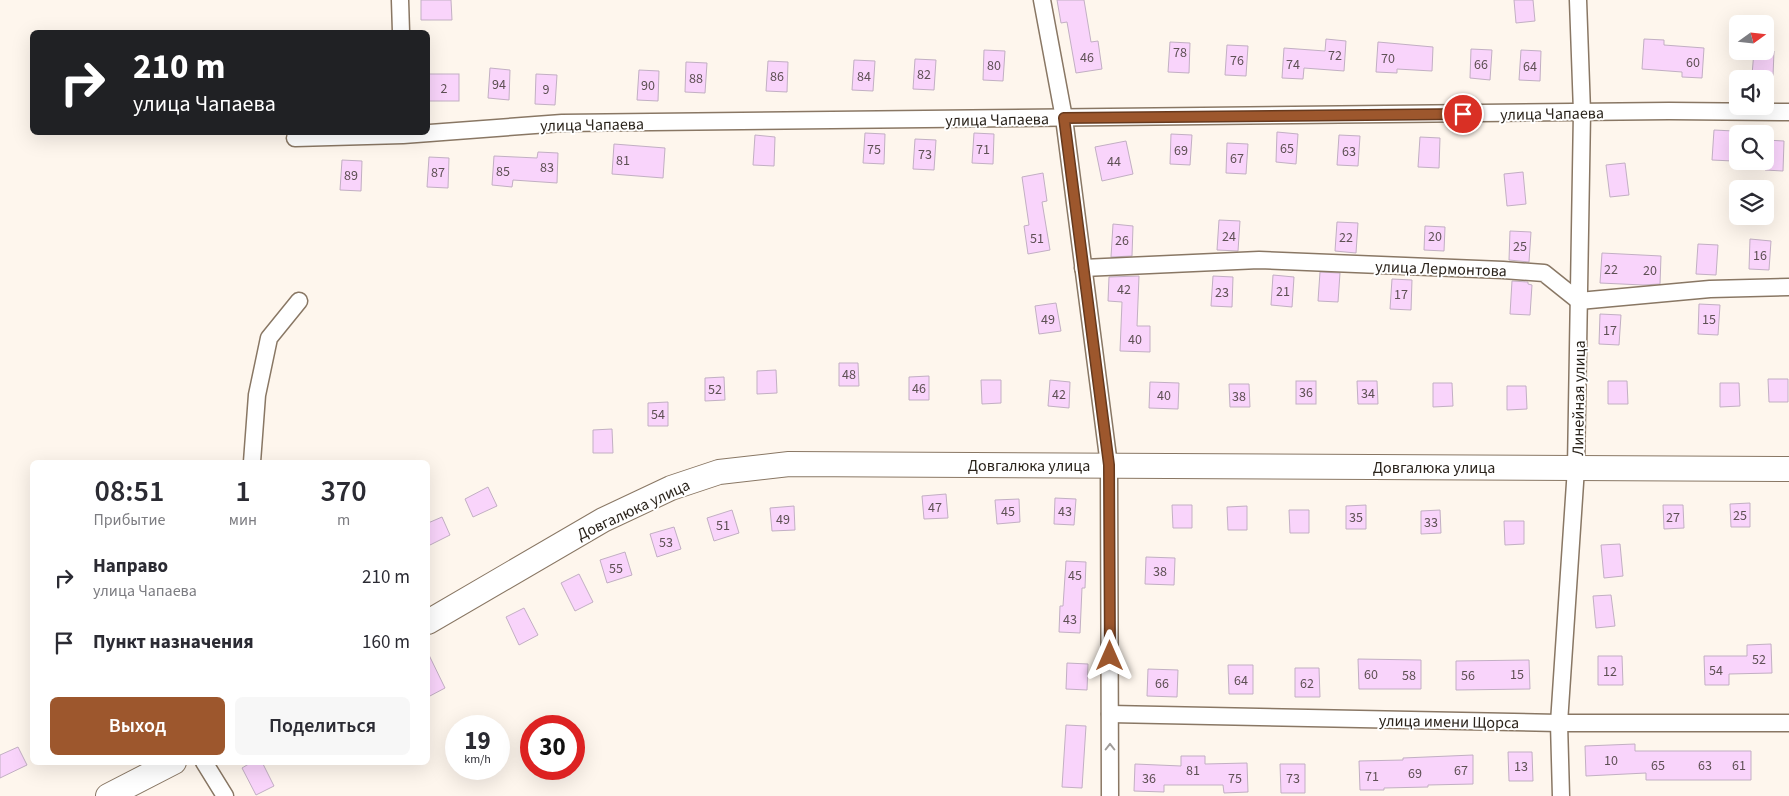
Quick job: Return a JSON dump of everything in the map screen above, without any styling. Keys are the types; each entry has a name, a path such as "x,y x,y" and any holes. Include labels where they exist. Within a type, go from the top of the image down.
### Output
{"street":[{"path":"400,0 400,30"},
{"path":"1042,0 1064,118 1109,465 1110,796"},
{"name":"Линейная улица","path":"1561,796 1559,723 1576,468 1582,112 1578,0"},
{"name":"улица Чапаева","path":"430,132 562,123 1582,112 1789,112"},
{"name":"улица Чапаева","path":"295,138 376,135"},
{"name":"улица Лермонтова","path":"1083,268 1259,260 1503,270 1544,273 1579,300"},
{"path":"1579,300 1710,290 1789,287"},
{"path":"252,460 257,395 269,338 300,301"},
{"name":"Довгалюка улица","path":"430,621 603,520 671,488 719,472 789,464 1789,469"},
{"name":"улица имени Щорса","path":"1110,714 1559,723 1789,724"},
{"path":"108,796 168,765"},
{"path":"206,765 225,796"}],"building":[{"path":"421,0 451,0 452,20 421,20"},
{"path":"1057,0 1084,0 1091,42 1098,41 1102,69 1076,73 1067,22 1061,23"},
{"path":"1514,0 1533,0 1535,21 1516,23"},
{"path":"1326,39 1346,41 1344,71 1304,68 1303,79 1282,78 1284,48 1325,51"},
{"path":"1644,39 1664,40 1664,45 1704,48 1702,78 1682,77 1682,72 1642,69"},
{"path":"1170,42 1190,43 1189,73 1168,72"},
{"path":"1378,42 1433,47 1432,71 1397,69 1397,73 1376,72"},
{"path":"1227,45 1248,46 1246,76 1225,75"},
{"path":"1471,49 1492,50 1490,80 1470,78"},
{"path":"984,50 1005,51 1003,81 983,80"},
{"path":"1521,50 1541,51 1540,81 1519,80"},
{"path":"915,59 936,60 934,90 913,89"},
{"path":"854,60 875,61 873,91 852,90"},
{"path":"1753,60 1774,60 1773,70 1752,70"},
{"path":"768,61 788,62 787,92 766,91"},
{"path":"686,62 707,63 705,93 685,92"},
{"path":"490,68 510,70 509,100 488,98"},
{"path":"639,70 659,71 658,101 637,100"},
{"path":"430,74 459,74 459,101 430,101"},
{"path":"536,74 557,75 555,105 535,104"},
{"path":"1714,130 1729,131 1729,161 1712,160"},
{"path":"1277,132 1298,134 1296,164 1276,162"},
{"path":"865,133 885,134 884,164 863,163"},
{"path":"974,133 994,134 993,164 972,163"},
{"path":"1171,134 1192,135 1190,165 1170,164"},
{"path":"755,135 775,137 774,166 753,165"},
{"path":"1339,135 1360,136 1358,166 1337,165"},
{"path":"1420,137 1440,138 1439,168 1418,167"},
{"path":"915,139 936,140 934,170 913,169"},
{"path":"1774,140 1784,141 1783,171 1765,170 1774,170"},
{"path":"1126,141 1133,174 1102,181 1095,147"},
{"path":"1227,143 1248,144 1246,174 1226,173"},
{"path":"614,144 665,148 663,178 612,174"},
{"path":"538,152 558,153 557,183 513,180 512,187 492,185 494,156 537,158"},
{"path":"429,157 449,158 448,188 427,187"},
{"path":"342,160 362,161 361,191 340,190"},
{"path":"1625,163 1629,195 1610,197 1606,165"},
{"path":"1523,172 1526,204 1507,206 1504,174"},
{"path":"1043,173 1047,201 1042,202 1050,250 1028,254 1024,226 1029,225 1022,177"},
{"path":"1219,220 1240,221 1238,251 1217,250"},
{"path":"1337,222 1358,223 1356,253 1335,251"},
{"path":"1113,224 1133,226 1132,256 1111,257"},
{"path":"1425,226 1445,227 1444,251 1424,250"},
{"path":"1510,231 1531,232 1529,262 1509,260"},
{"path":"1750,239 1771,241 1769,270 1749,269"},
{"path":"1698,244 1718,245 1716,275 1696,274"},
{"path":"1602,253 1661,256 1660,284 1600,283"},
{"path":"1320,272 1340,273 1338,302 1318,301"},
{"path":"1273,275 1294,277 1292,307 1271,305"},
{"path":"1139,276 1137,326 1150,326 1150,352 1120,351 1122,302 1108,301 1109,277"},
{"path":"1213,276 1233,277 1232,307 1211,306"},
{"path":"1392,279 1412,280 1411,310 1390,309"},
{"path":"1512,281 1528,282 1528,284 1532,285 1530,315 1510,314"},
{"path":"1056,303 1061,331 1039,334 1035,306"},
{"path":"1699,304 1720,305 1718,335 1698,334"},
{"path":"1600,314 1621,315 1619,345 1599,344"},
{"path":"839,363 858,363 859,386 839,386"},
{"path":"776,370 777,393 757,394 757,371"},
{"path":"929,376 929,400 909,400 909,377"},
{"path":"724,377 725,400 705,401 705,378"},
{"path":"1768,379 1788,379 1788,402 1769,402"},
{"path":"981,380 1001,380 1001,403 982,404"},
{"path":"1050,380 1070,382 1069,408 1048,406"},
{"path":"1296,381 1316,381 1316,404 1296,404"},
{"path":"1357,381 1377,381 1378,404 1358,404"},
{"path":"1608,381 1627,381 1628,404 1608,404"},
{"path":"1150,382 1179,383 1178,409 1149,408"},
{"path":"1433,383 1452,383 1453,406 1433,407"},
{"path":"1720,383 1739,383 1740,406 1720,407"},
{"path":"1229,384 1249,384 1250,407 1230,407"},
{"path":"1507,386 1526,386 1527,409 1507,410"},
{"path":"668,402 668,426 648,426 648,403"},
{"path":"612,429 613,453 593,453 593,430"},
{"path":"488,487 497,506 473,517 465,499"},
{"path":"946,494 948,518 924,519 922,496"},
{"path":"1055,498 1076,499 1074,525 1054,524"},
{"path":"1019,499 1020,522 997,524 995,500"},
{"path":"1750,503 1750,527 1731,527 1730,504"},
{"path":"1172,505 1192,505 1192,528 1173,528"},
{"path":"1366,505 1366,529 1346,529 1346,506"},
{"path":"1663,505 1683,505 1684,528 1664,529"},
{"path":"794,506 795,530 772,531 770,508"},
{"path":"1247,506 1247,530 1228,530 1227,507"},
{"path":"732,510 739,533 714,541 707,518"},
{"path":"1289,510 1309,510 1309,533 1290,533"},
{"path":"1440,510 1441,533 1421,534 1421,511"},
{"path":"442,517 450,535 430,545 430,522"},
{"path":"1504,521 1524,521 1524,544 1505,545"},
{"path":"674,527 681,549 657,557 650,534"},
{"path":"1620,544 1623,576 1604,578 1601,545"},
{"path":"625,552 632,575 607,583 600,560"},
{"path":"1146,557 1175,558 1174,585 1145,584"},
{"path":"1066,561 1086,562 1085,588 1082,588 1080,633 1059,632 1060,606 1063,606"},
{"path":"579,574 593,602 575,611 561,583"},
{"path":"1611,595 1615,626 1596,628 1593,596"},
{"path":"524,608 538,635 519,645 506,617"},
{"path":"1771,644 1772,673 1729,674 1729,685 1705,685 1704,656 1747,656 1747,645"},
{"path":"1598,656 1622,656 1623,685 1598,685"},
{"path":"430,657 445,688 430,696"},
{"path":"1358,659 1421,660 1421,689 1359,689"},
{"path":"1529,660 1530,689 1456,690 1456,661"},
{"path":"1067,663 1088,664 1087,690 1066,689"},
{"path":"1228,665 1253,665 1253,694 1229,694"},
{"path":"1295,668 1319,668 1320,697 1295,697"},
{"path":"1148,669 1178,670 1177,697 1147,696"},
{"path":"1066,725 1086,726 1082,788 1062,787"},
{"path":"1635,744 1635,751 1751,751 1751,780 1646,780 1646,773 1586,776 1585,746"},
{"path":"18,747 27,765 0,778 0,755"},
{"path":"1508,752 1532,752 1533,781 1509,781"},
{"path":"1473,755 1473,784 1360,790 1359,761"},
{"path":"1181,756 1205,756 1205,764 1247,763 1248,792 1224,793 1223,785 1164,785 1164,792 1134,791 1135,764 1181,766"},
{"path":"1280,764 1305,764 1305,793 1281,793"},
{"path":"247,765 264,765 274,786 256,795 242,768"}],"route":[{"path":"1110,656 1109,465 1064,118 1463,114"}]}
